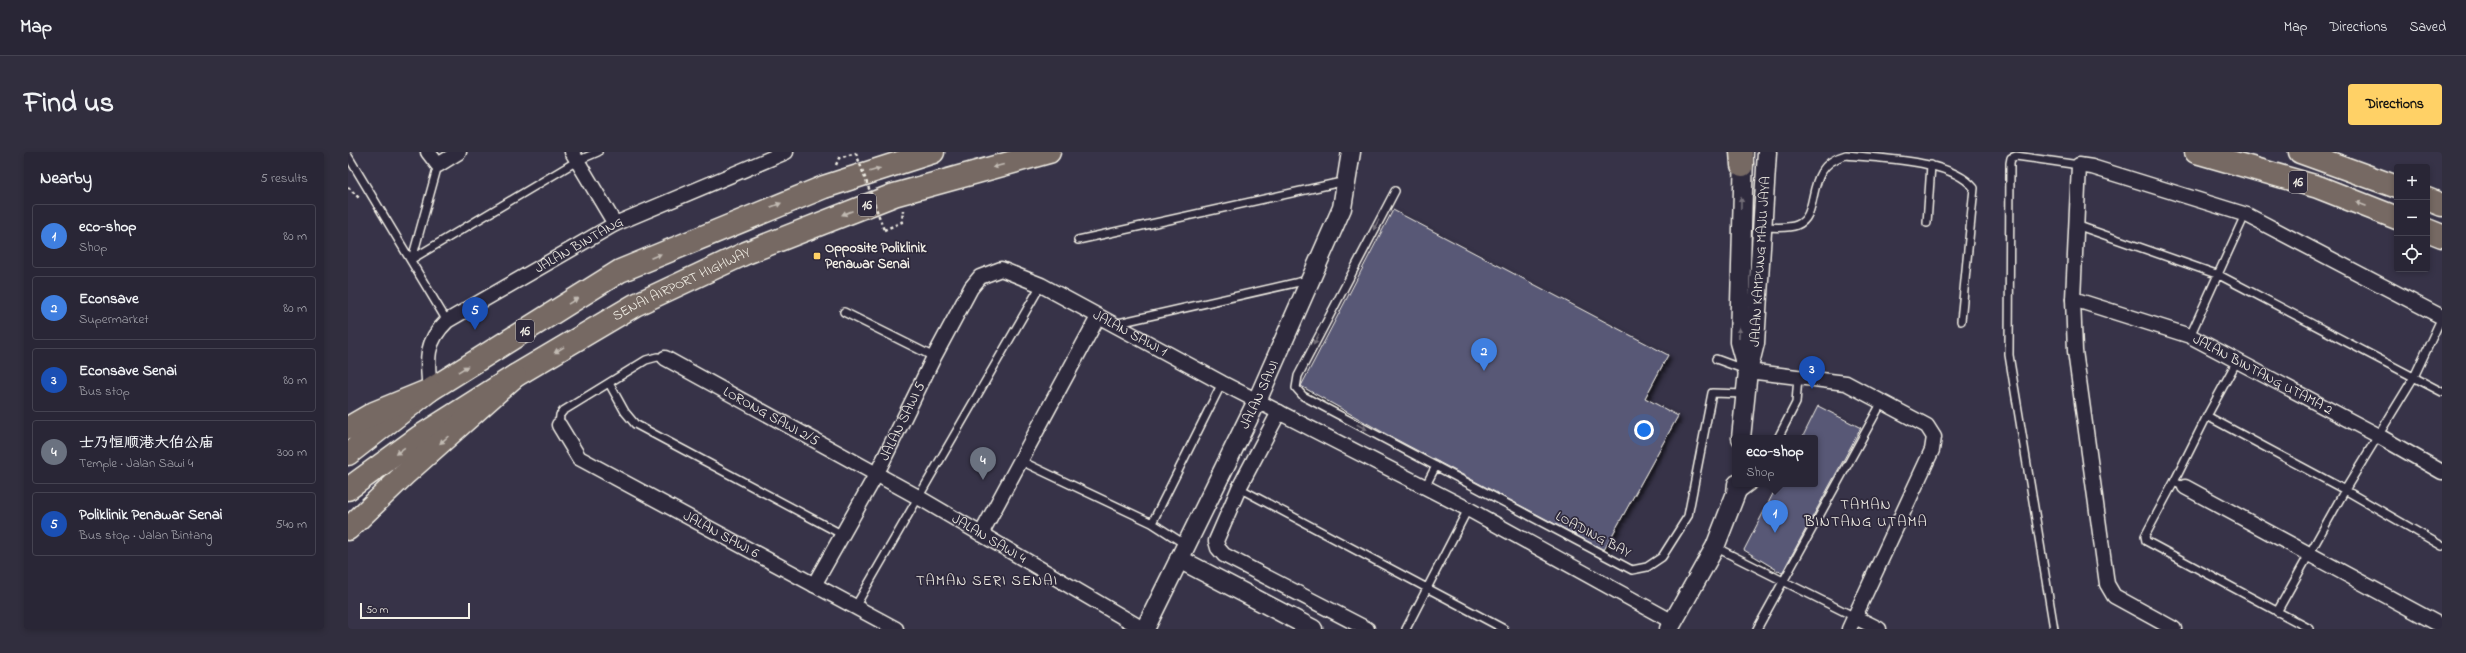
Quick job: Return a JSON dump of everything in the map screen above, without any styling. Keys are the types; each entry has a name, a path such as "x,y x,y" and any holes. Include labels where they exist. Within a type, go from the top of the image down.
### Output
{"highway":[{"name":"16","path":"348,454 430,390 620,271 824,186 905,156 933,152"},
{"name":"SENAI AIRPORT HIGHWAY","path":"348,489 419,437 515,376 635,305 794,233 905,192 1049,152"},
{"name":"16","path":"2196,152 2318,187 2394,217"},
{"name":"16","path":"2300,152 2394,186"},
{"path":"2430,200 2442,205"},
{"path":"2430,231 2442,236"},
{"path":"348,529 404,475 515,376"},
{"path":"348,428 374,414 430,390"}],"street":[{"path":"428,152 438,165 459,152"},
{"name":"JALAN BINTANG","path":"430,390 428,349 439,329 447,321 615,224 786,152"},
{"name":"JALAN SAWI","path":"1144,629 1257,401 1342,208 1351,152"},
{"name":"JALAN KAMPUNG MAJU JAYA","path":"1741,435 1748,371 1755,343 1763,227 1766,152"},
{"name":"JALAN KAMPUNG MAJU JAYA","path":"1742,156 1739,342 1748,371"},
{"path":"574,157 615,224"},
{"path":"2174,629 2114,596 2107,584 2075,351 2073,299 2075,225 2079,165 2092,166 2245,215 2442,317"},
{"name":"JALAN SAWI 1","path":"1001,269 1041,285 1222,383 1468,509 1671,625"},
{"name":"JALAN SAWI 5","path":"814,585 876,475 934,357 971,288 980,278 1001,269"},
{"name":"JALAN BINTANG UTAMA 2","path":"2073,299 2190,336 2379,436 2442,472"},
{"path":"981,534 1098,317"},
{"name":"LORONG SAWI 2/5","path":"665,358 876,475"},
{"path":"1748,371 1846,383 1927,426 1934,437 1932,450 1852,623 1879,629"},
{"path":"1279,412 1239,488 1216,541 1218,548 1224,555 1367,629"},
{"name":"JALAN SAWI 6","path":"559,425 579,458 896,629"},
{"name":"JALAN SAWI 4","path":"876,475 918,497 1144,629"},
{"path":"2180,484 2442,626"},
{"path":"1671,625 1715,547 1736,491"},
{"path":"1183,552 1313,629"}],"lane":[{"path":"412,259 574,157 598,152"},
{"path":"1763,227 1789,227 1799,225 1807,216 1822,168 1833,158 1846,155 1931,165 1962,176 1974,188 1961,321"},
{"path":"348,156 412,259 447,321"},
{"path":"2054,629 2009,355 2010,163 2011,158 2016,156 2079,165"},
{"path":"412,259 438,165"},
{"path":"1927,223 1931,165"},
{"path":"1078,240 1347,181"},
{"path":"1394,191 1296,383 1303,396 1436,466 1425,487"},
{"path":"2190,336 2245,215"},
{"path":"2075,225 2218,275 2442,392"},
{"path":"1112,324 1311,279"},
{"path":"855,607 1041,285"},
{"path":"844,312 934,357"},
{"path":"2277,612 2345,490 2414,377 2442,317"},
{"path":"559,425 560,415 563,411 646,360 657,357 665,358"},
{"path":"1716,359 1748,371"},
{"path":"2237,361 2207,416 2180,484 2145,536 2146,541 2310,629"},
{"path":"1780,435 1796,403 1798,377"},
{"path":"609,383 625,412 635,424 843,535"},
{"path":"1152,523 1222,383"},
{"name":"LOADING BAY","path":"1436,466 1632,570 1647,567 1662,557 1688,516 1712,393 1745,394"},
{"path":"1757,629 1882,402"},
{"path":"2207,416 2345,490 2442,546"},
{"path":"1021,461 1152,523 1183,552"},
{"path":"1736,491 1746,487"},
{"path":"1239,488 1504,629"},
{"path":"1406,629 1468,509"},
{"path":"1715,547 1783,580 1852,623"}],"path":[{"path":"856,153 884,230 902,222 905,192"}],"building":[{"path":"1393,210 1668,355 1645,398 1678,416 1604,550 1386,434 1301,386"},
{"path":"1818,406 1861,428 1782,573 1744,550 1776,487 1818,487 1818,435 1804,435"}],"place":[{"name":"Opposite Poliklinik Penawar Senai","path":"817,256"},
{"name":"Poliklinik Penawar Senai","path":"475,330"},
{"name":"Econsave","path":"1484,371"},
{"name":"Econsave Senai","path":"1812,389"},
{"name":"士乃恒顺港大伯公庙","path":"983,480"},
{"name":"eco-shop","path":"1775,533"}],"district":[{"name":"TAMAN BINTANG UTAMA","path":"1866,514"},
{"name":"TAMAN SERI SENAI","path":"987,581"}]}
